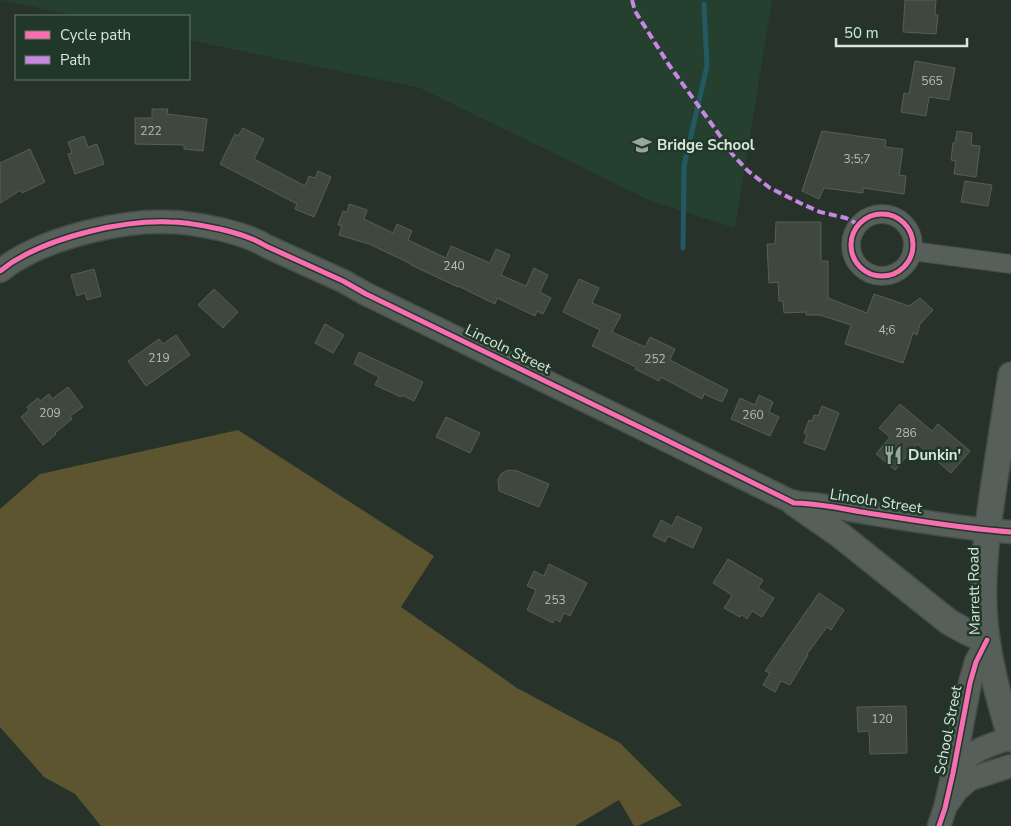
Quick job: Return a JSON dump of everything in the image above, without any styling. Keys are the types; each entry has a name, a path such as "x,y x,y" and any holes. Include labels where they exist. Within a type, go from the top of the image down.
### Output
{"main road":[{"name":"Marrett Road","path":"1011,375 999,531 985,557 984,608 987,640 999,700 1011,738"},
{"path":"794,503 840,535 950,622 969,633 987,640"}],"street":[{"name":"Lincoln Street","path":"0,271 15,260 49,244 108,228 147,222 171,222 231,232 258,240 266,246 343,281 398,310 794,503 811,503 874,514 999,531"},
{"path":"912,251 1011,264"},
{"name":"School Street","path":"942,817 970,683 976,662 987,640"},
{"name":"School Street","path":"952,773 962,761 974,752 1011,738"},
{"name":"School Street","path":"942,817 957,790 970,779 1011,766"}],"shaded area":[{"name":"Bridge School","path":"0,0 772,0 735,228 651,201 420,88 190,40 190,15 72,15"},
{"path":"238,430 434,556 401,607 517,688 620,743 682,805 638,826 634,826 619,800 575,826 101,826 75,794 44,777 0,727 0,509 40,474"}],"building":[{"path":"905,0 936,0 935,15 938,15 936,34 903,32"},
{"path":"915,61 955,68 949,100 929,97 926,116 901,112 904,93 909,94"},
{"path":"152,109 168,109 167,114 207,119 203,151 184,149 184,145 135,144 135,118 152,118"},
{"path":"243,128 264,139 254,159 305,186 309,176 315,178 318,171 331,177 314,217 295,209 297,204 220,164 235,134 238,136"},
{"path":"822,131 886,140 885,147 903,149 899,175 906,176 904,194 863,188 863,193 824,188 819,199 802,191"},
{"path":"957,131 972,133 971,145 980,146 976,177 954,174 956,161 951,160"},
{"path":"84,136 88,147 97,144 104,164 75,174 68,154 72,153 68,142"},
{"path":"30,149 45,182 22,193 21,190 0,203 0,163"},
{"path":"965,181 992,185 988,206 961,202"},
{"path":"349,204 367,210 364,219 393,233 397,224 412,231 408,240 446,258 451,246 490,263 496,249 510,255 501,275 526,286 534,268 548,275 540,292 551,298 543,314 537,311 535,316 497,298 495,304 369,244 339,235 342,226 338,225 343,211 347,212"},
{"path":"776,222 821,222 821,261 828,261 828,298 867,313 874,294 909,306 920,298 933,310 920,324 917,335 913,333 903,363 845,344 851,325 820,315 806,315 806,312 784,313 783,301 779,301 778,282 769,283 767,244 775,244"},
{"path":"94,269 101,296 87,300 85,293 77,296 71,275"},
{"path":"579,279 599,288 592,303 621,315 612,332 645,347 650,337 675,349 670,360 728,390 722,402 704,394 702,399 661,377 659,381 635,369 636,367 592,346 600,330 563,312"},
{"path":"214,289 238,312 223,328 198,305"},
{"path":"325,324 344,335 333,353 315,343"},
{"path":"176,335 190,355 146,386 128,361 159,339 163,344"},
{"path":"359,352 423,382 414,401 375,385 379,377 354,364"},
{"path":"68,387 83,407 70,416 72,419 43,445 21,417 29,410 27,407 38,398 40,401 49,394 52,399"},
{"path":"759,395 773,402 769,412 779,417 770,436 731,419 740,398 755,405"},
{"path":"900,404 932,431 938,424 970,451 951,473 917,444 895,470 876,454 890,437 879,428"},
{"path":"822,406 839,413 825,450 804,443 807,435 804,433 809,420 812,421 814,415 818,416"},
{"path":"446,417 480,433 470,453 436,437"},
{"path":"508,470 517,471 549,484 539,507 499,491 498,480 501,474"},
{"path":"677,516 702,528 693,548 668,536 665,542 653,536 661,520 672,526"},
{"path":"728,559 763,580 758,588 774,598 762,617 752,611 747,619 724,608 732,595 713,583"},
{"path":"549,564 587,583 570,616 564,613 560,622 555,619 553,623 527,610 536,590 527,586 534,571 544,576"},
{"path":"819,593 844,610 831,630 827,627 807,654 790,685 781,681 775,692 763,685 770,673 765,671"},
{"path":"906,706 907,753 870,754 869,731 858,732 857,707"}],"waterway":[{"path":"683,248 684,166 707,66 704,4"}],"marked path":[{"path":"632,0 635,11 669,65 732,154 748,171 770,188 800,203 820,212 846,218 859,225"}],"cycle path":[{"path":"882,214 899,219 904,223 908,228 913,245 908,262 904,267 899,271 882,276 865,271 860,267 856,262 851,245 856,228 860,223 865,219 882,214"},
{"path":"0,271 32,251 90,231 152,222 189,223 220,229 255,240 343,281 366,294 794,503 824,505 959,527 1011,532"},
{"path":"939,826 953,773 970,683 976,662 987,640"}],"place":[{"name":"Bridge School","path":"642,145"},
{"name":"Dunkin'","path":"893,455"}]}
